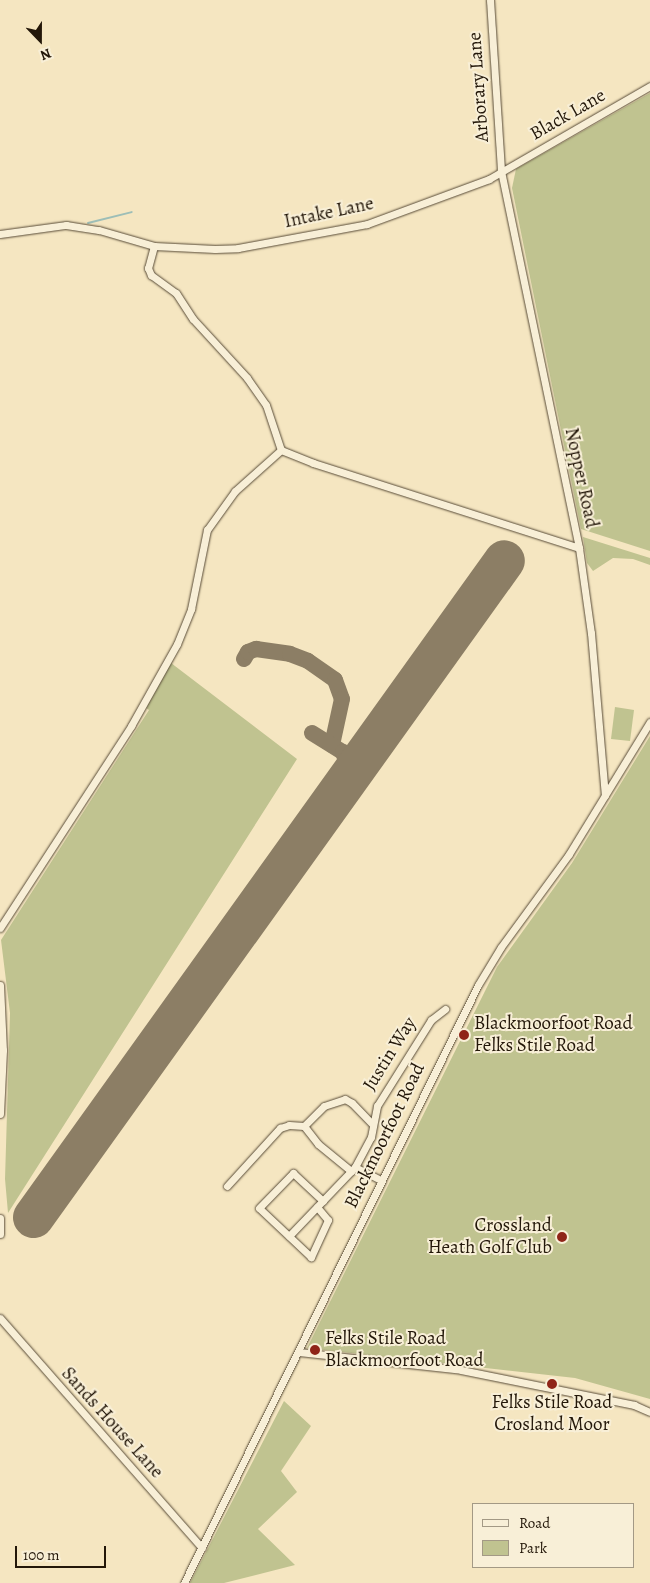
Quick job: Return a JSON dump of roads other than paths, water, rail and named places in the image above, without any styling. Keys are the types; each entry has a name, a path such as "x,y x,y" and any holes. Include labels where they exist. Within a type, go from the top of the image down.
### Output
{"street":[{"name":"Arborary Lane","path":"490,0 501,171"},
{"name":"Black Lane","path":"501,171 650,86"},
{"name":"Intake Lane","path":"0,234 66,225 99,230 154,246 238,248 367,224 501,171"},
{"name":"Nopper Road","path":"501,171 579,548 591,634 605,795"},
{"path":"154,246 148,268 151,275 176,293 192,319 247,378 266,405 281,450"},
{"path":"281,450 322,466 579,548"},
{"path":"0,928 132,726 177,644 191,609 207,530 236,491 281,450"},
{"name":"Blackmoorfoot Road","path":"184,1583 299,1352 380,1180 483,978 501,947 569,854 650,722"},
{"path":"0,985 3,1050 0,1114"},
{"name":"Justin Way","path":"289,1236 353,1169 367,1147 377,1106 430,1020 445,1009"},
{"path":"304,1126 324,1106 344,1099 352,1103 372,1124"},
{"path":"227,1186 280,1128 289,1125 304,1126 318,1144 353,1169 380,1180"},
{"path":"317,1207 328,1220 311,1257 259,1208 293,1174 323,1201"},
{"path":"0,1218 0,1234"},
{"name":"Sands House Lane","path":"0,1318 17,1340 202,1548"},
{"path":"299,1352 461,1370 634,1404 650,1412"}],"waterway":[{"path":"88,223 132,212"}],"place":[{"name":"Blackmoorfoot Road Felks Stile Road","path":"464,1035"},
{"name":"Crossland Heath Golf Club","path":"562,1237"},
{"name":"Felks Stile Road Blackmoorfoot Road","path":"315,1350"},
{"name":"Felks Stile Road Crosland Moor","path":"552,1384"}]}
